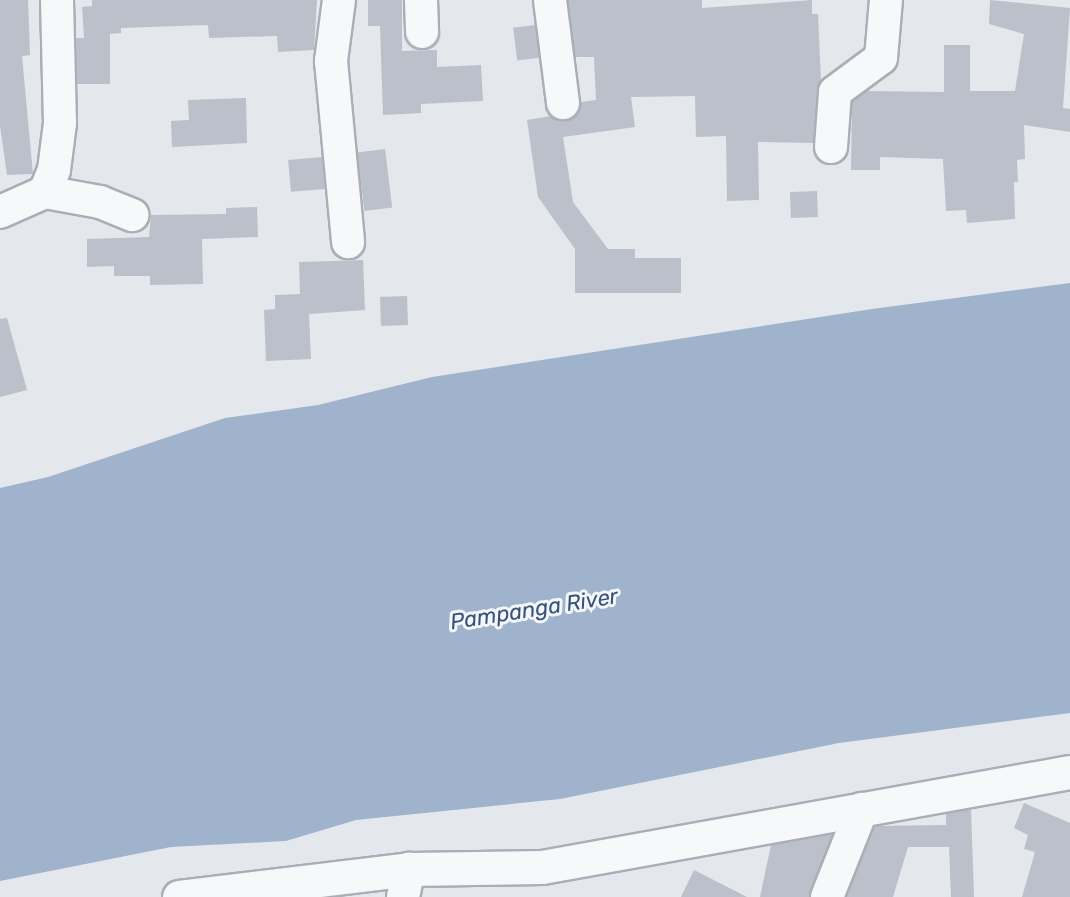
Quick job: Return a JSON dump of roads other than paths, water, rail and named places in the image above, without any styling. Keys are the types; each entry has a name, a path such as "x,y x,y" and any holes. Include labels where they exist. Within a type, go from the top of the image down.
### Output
{"street":[{"path":"45,192 54,170 60,123 57,0"},
{"path":"339,0 331,42 348,242"},
{"path":"421,0 422,32"},
{"path":"550,0 563,103"},
{"path":"831,147 835,92 881,58 886,0"},
{"path":"0,212 45,192 100,202 133,215"},
{"path":"179,897 406,883 542,867 1070,772"},
{"path":"827,897 862,808"}],"water":[{"name":"Pampanga River","path":"1070,283 1070,713 839,743 560,799 356,820 286,841 171,847 0,881 0,488 48,477 225,418 318,405 432,377 872,309"}]}
